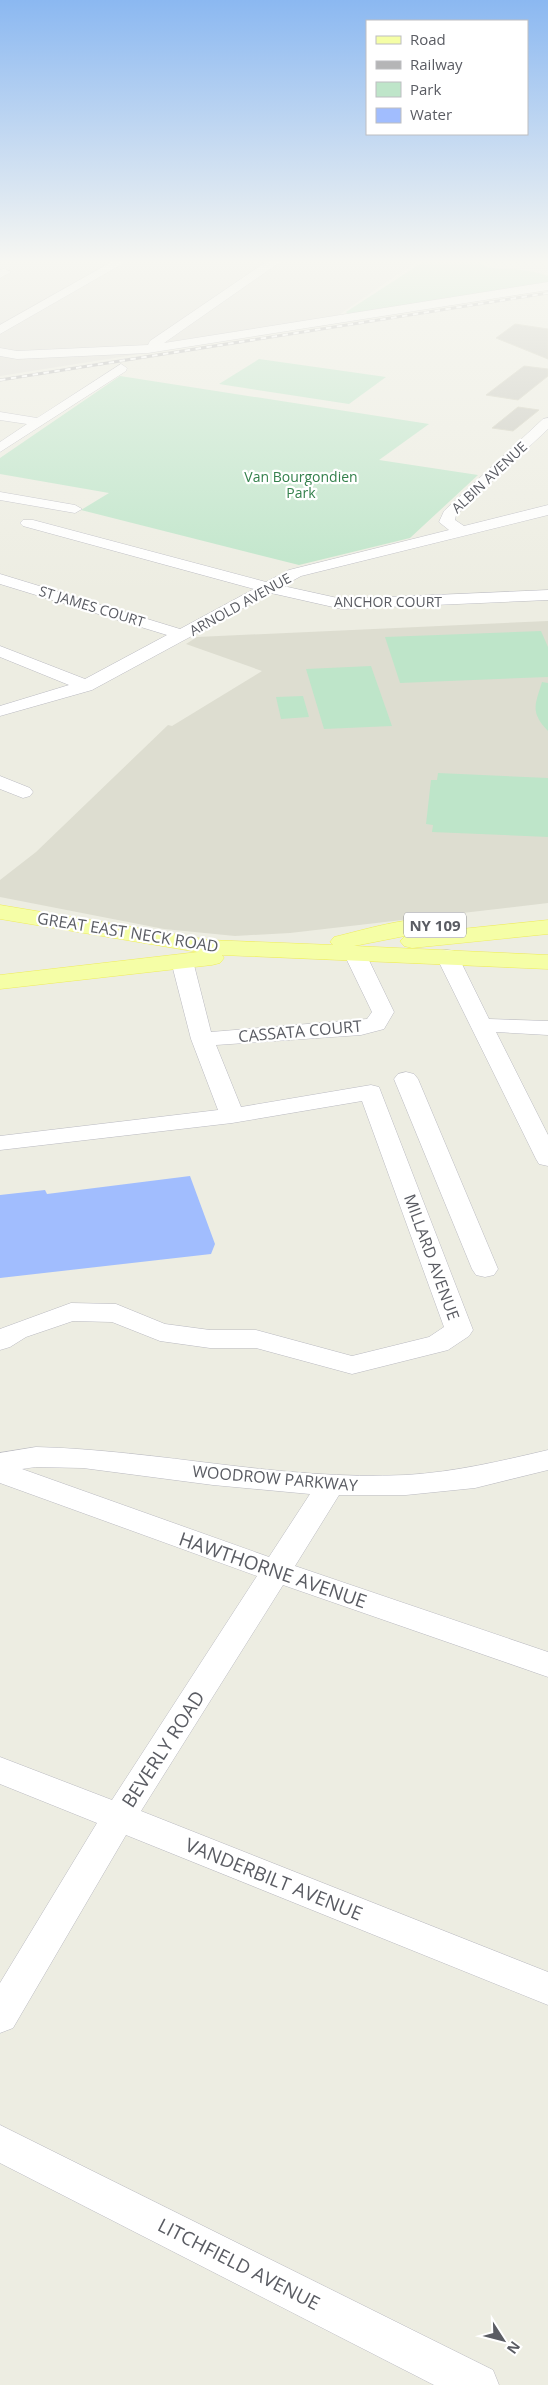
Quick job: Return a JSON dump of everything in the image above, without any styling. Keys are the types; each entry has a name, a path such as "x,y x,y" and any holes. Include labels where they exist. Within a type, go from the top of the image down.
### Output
{"main road":[{"name":"GREAT EAST NECK ROAD","path":"0,912 209,947 287,949"},
{"name":"NY 109","path":"323,946 396,930 548,912"},
{"name":"NY 109","path":"0,982 287,949 405,942 548,926"},
{"path":"110,970 127,953 127,946 121,933"},
{"path":"287,949 548,962"}],"street":[{"path":"0,448 116,371"},
{"path":"0,416 39,422"},
{"name":"ALBIN AVENUE","path":"461,531 447,522 449,514 548,422"},
{"path":"0,496 75,508"},
{"name":"ARNOLD AVENUE","path":"0,711 86,686 182,636 267,587 307,569 548,510"},
{"name":"ANCHOR COURT","path":"28,523 267,587 342,604 548,595"},
{"name":"ST JAMES COURT","path":"1,579 169,630 182,636"},
{"path":"0,650 86,686"},
{"path":"0,782 22,792"},
{"name":"CASSATA COURT","path":"202,1039 361,1028 376,1024 381,1019 383,1012 354,952"},
{"path":"447,956 545,1147"},
{"path":"182,961 202,1039 232,1116"},
{"path":"481,1025 548,1028"},
{"path":"406,1079 485,1269"},
{"name":"MILLARD AVENUE","path":"0,1143 232,1116 370,1092 459,1330 438,1344 352,1365 256,1339 210,1338 160,1332 116,1313 71,1312 16,1331 0,1341"},
{"name":"WOODROW PARKWAY","path":"0,1463 36,1457 83,1458 213,1475 331,1485 406,1485 475,1478 548,1460"},
{"name":"HAWTHORNE AVENUE","path":"0,1472 98,1509 548,1665"},
{"name":"BEVERLY ROAD","path":"0,2016 119,1817 331,1485"},
{"name":"VANDERBILT AVENUE","path":"0,1770 548,1989"},
{"name":"LITCHFIELD AVENUE","path":"0,2143 478,2385"}],"shaded area":[{"path":"0,371 30,371 0,376"},
{"path":"548,621 548,903 290,933 235,936 164,929 0,897 0,880 36,852 168,725 172,726 262,671 186,644 197,637"}],"green space":[{"path":"239,371 346,371 386,377 349,404 219,384"},
{"name":"Van Bourgondien Park","path":"120,376 429,424 379,460 478,475 410,538 299,565 81,510 109,493 0,474 0,458"},
{"path":"541,631 548,647 548,677 400,683 385,637"},
{"path":"371,666 392,726 324,729 306,669"},
{"path":"542,682 548,683 548,731 538,719 536,713 537,697"},
{"path":"303,696 309,717 281,719 276,697"},
{"path":"438,773 548,778 548,837 432,832 433,825 426,824 431,780 437,780"}],"water":[{"path":"190,1176 215,1244 211,1254 0,1278 0,1195 45,1190 47,1194"}],"building":[{"path":"517,371 548,371 548,376 518,400 486,395"},
{"path":"518,407 539,410 513,431 492,428"}],"railway":[{"path":"0,380 55,371"}]}
